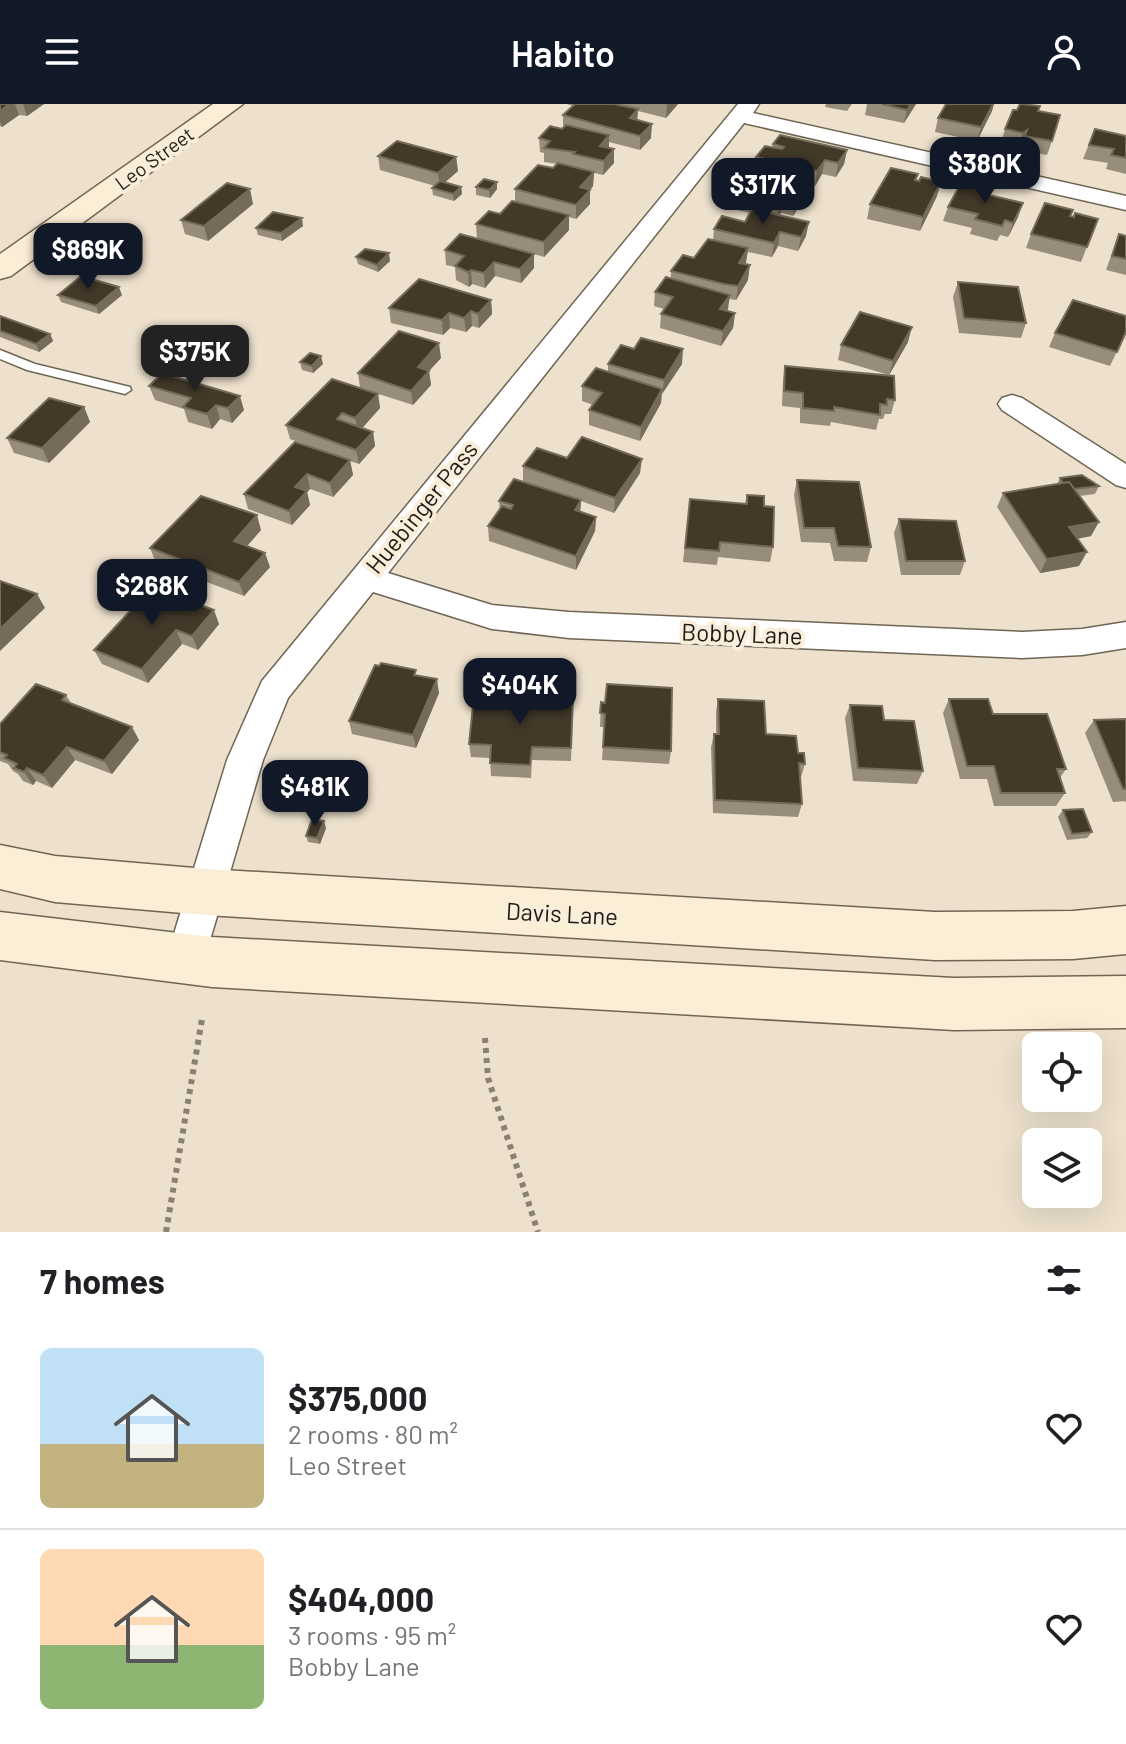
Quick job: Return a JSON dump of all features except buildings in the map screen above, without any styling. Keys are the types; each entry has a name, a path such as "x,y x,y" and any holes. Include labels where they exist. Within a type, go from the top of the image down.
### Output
{"street":[{"name":"Leo Street","path":"0,269 230,104"},
{"path":"745,110 1126,203"},
{"name":"Huebinger Pass","path":"186,960 245,760 274,691 745,110"},
{"path":"1012,404 1126,478"},
{"name":"Bobby Lane","path":"364,577 492,617 569,625 1022,645 1082,642 1126,635"},
{"name":"Davis Lane","path":"0,867 55,879 206,892 935,936 1073,935 1126,930"},
{"path":"0,936 186,960 954,1004 1126,1002"}],"lane":[{"path":"0,354 31,367 125,390"}],"path":[{"path":"166,1232 202,1019"},
{"path":"485,1038 488,1078 538,1232"}]}
